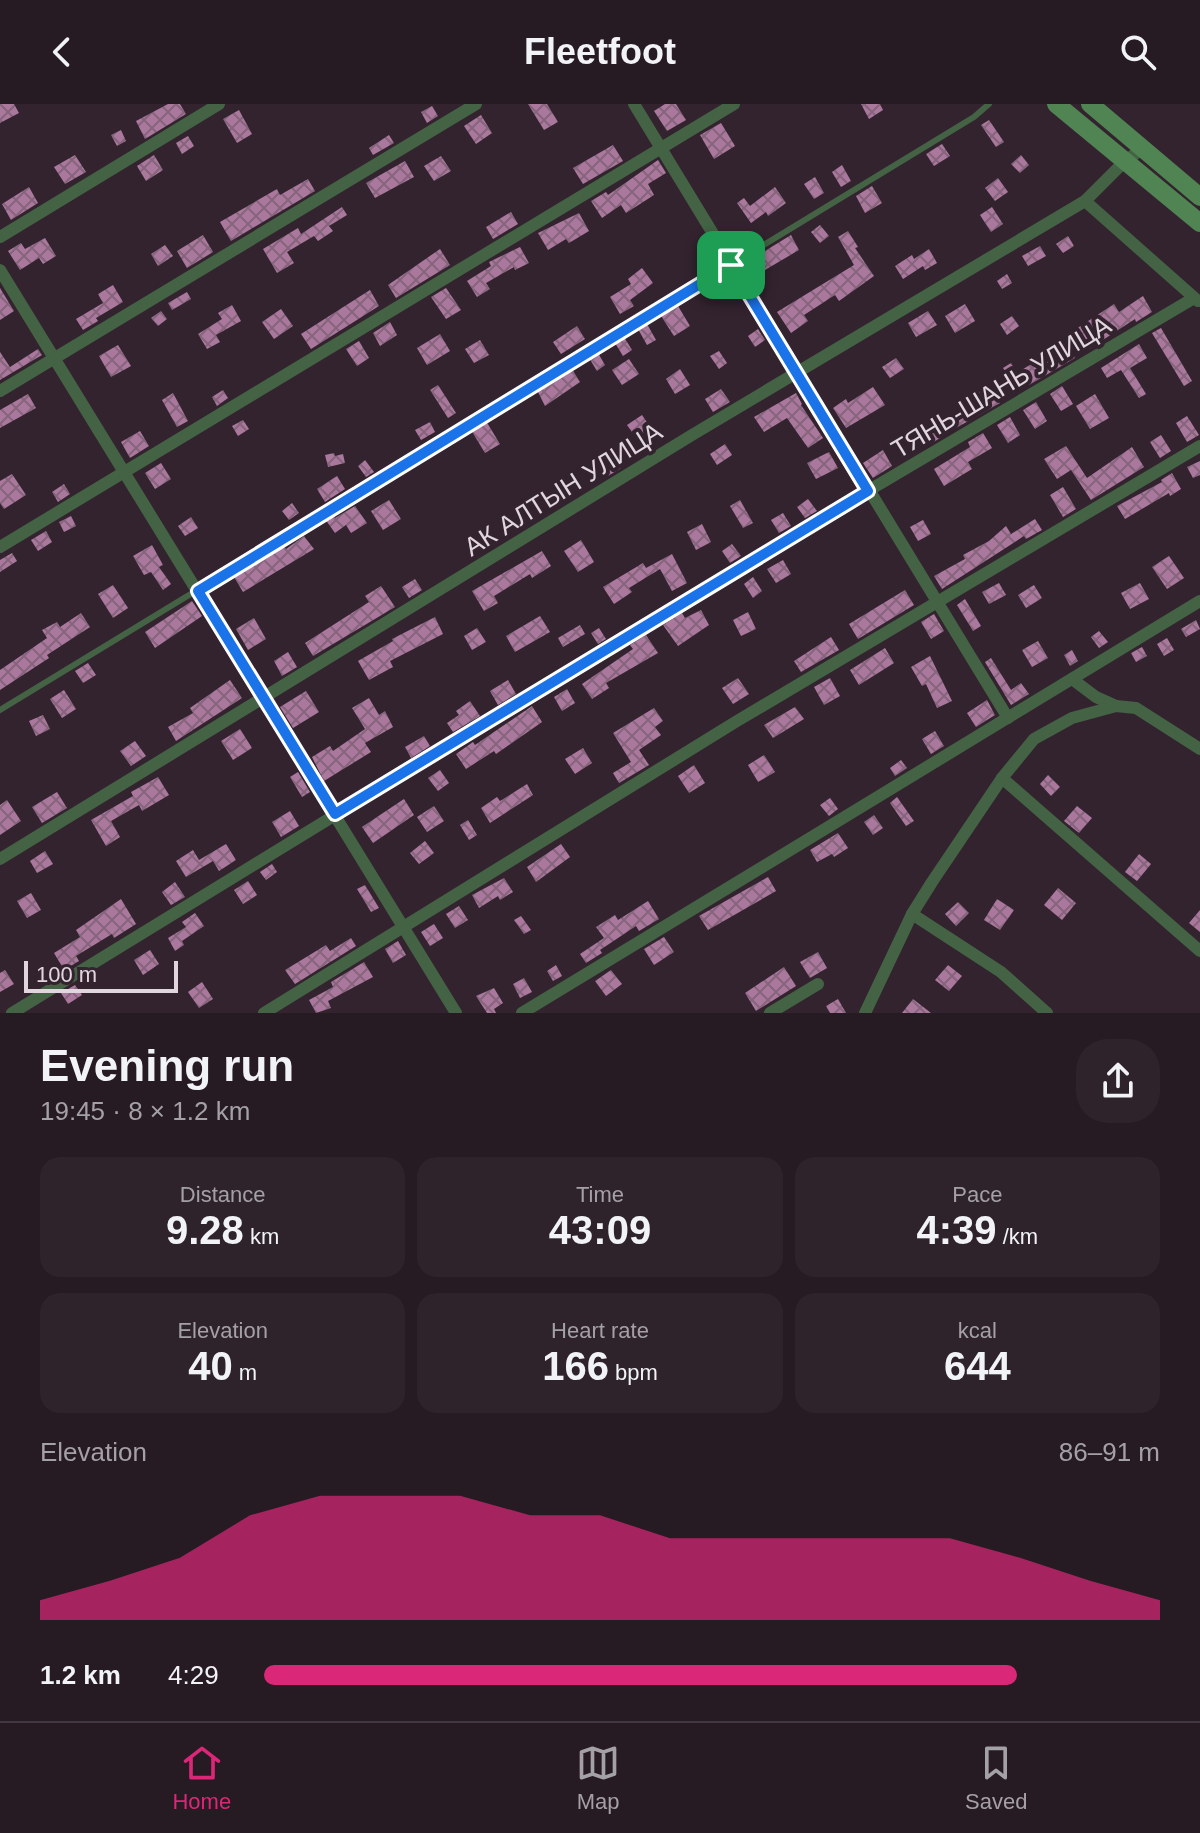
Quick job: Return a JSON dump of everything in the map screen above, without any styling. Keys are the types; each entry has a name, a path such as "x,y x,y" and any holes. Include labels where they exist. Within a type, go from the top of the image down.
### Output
{"main road":[{"path":"1056,104 1200,223"},
{"path":"1090,104 1200,197"}],"street":[{"path":"0,237 219,104"},
{"path":"0,391 476,104"},
{"path":"634,104 1008,718"},
{"path":"0,547 734,104"},
{"name":"АК АЛТЫН УЛИЦА","path":"0,859 1085,201 1124,162 1143,148"},
{"path":"1085,201 1197,301"},
{"path":"0,270 456,1013"},
{"name":"ТЯНЬ-ШАНЬ УЛИЦА","path":"12,1013 868,491 1197,301"},
{"path":"264,1013 737,721 1200,446"},
{"path":"522,1013 1200,601"},
{"path":"1072,679 1096,697 1116,706 1136,708 1200,749"},
{"path":"865,1013 912,914 1002,778 1034,739 1072,718 1116,706"},
{"path":"1002,778 1200,951"},
{"path":"912,914 1001,972 1047,1013"},
{"path":"770,1013 818,984"}],"lane":[{"path":"0,710 974,117 989,104"}],"building":[{"path":"0,104 14,104 19,113 0,123"},
{"path":"168,104 180,104 186,114 145,139 136,121"},
{"path":"528,104 547,104 558,122 544,130"},
{"path":"665,104 676,104 686,120 667,131 654,111"},
{"path":"861,104 880,104 883,110 869,119"},
{"path":"432,106 438,116 427,123 421,112"},
{"path":"239,110 252,134 237,143 223,119"},
{"path":"481,115 492,133 476,144 464,126"},
{"path":"989,120 1004,142 996,147 981,125"},
{"path":"721,123 735,146 714,159 700,135"},
{"path":"121,130 126,141 117,146 111,135"},
{"path":"389,135 394,143 373,155 369,148"},
{"path":"188,136 194,146 182,154 176,143"},
{"path":"942,144 950,156 934,166 926,154"},
{"path":"613,145 623,161 583,184 573,168"},
{"path":"75,155 86,172 65,184 54,167"},
{"path":"154,155 163,170 146,181 137,166"},
{"path":"1021,155 1029,165 1020,173 1011,164"},
{"path":"441,156 451,171 434,181 424,166"},
{"path":"658,160 666,173 648,184 654,195 626,213 621,205 602,218 591,201 606,192 608,195"},
{"path":"405,161 414,177 375,198 366,183"},
{"path":"842,165 851,181 841,187 832,172"},
{"path":"815,177 824,193 814,199 804,184"},
{"path":"998,178 1008,192 995,201 985,188"},
{"path":"308,179 315,191 231,241 220,222 277,189 280,195"},
{"path":"872,186 882,203 865,213 856,196"},
{"path":"29,187 38,203 11,220 2,204"},
{"path":"775,187 786,203 751,223 737,203 744,198 750,206"},
{"path":"342,207 347,215 329,226 333,231 318,241 314,236 287,252 294,263 277,273 263,249 298,228 301,234"},
{"path":"992,207 1003,224 991,232 980,215"},
{"path":"511,212 518,224 493,239 486,227"},
{"path":"579,213 589,231 569,243 566,239 548,250 538,233"},
{"path":"820,225 829,236 820,243 811,232"},
{"path":"848,231 858,247 855,248 874,276 839,301 835,295 804,315 808,321 791,333 777,312 854,265 838,237"},
{"path":"203,235 213,252 187,268 177,251"},
{"path":"791,235 799,250 753,277 745,263"},
{"path":"1068,236 1074,246 1063,253 1056,244"},
{"path":"45,238 56,256 43,264 39,258 20,270 8,251 21,243 25,249"},
{"path":"165,245 173,256 158,266 151,254"},
{"path":"1040,246 1046,256 1028,266 1022,256"},
{"path":"520,247 529,263 515,270 514,267 486,283 490,289 477,297 467,281 491,266 489,262"},
{"path":"440,249 450,265 396,298 388,285"},
{"path":"929,249 937,263 925,270 923,266 903,279 895,266"},
{"path":"642,268 653,283 630,300 634,306 620,314 610,297 631,284 628,279"},
{"path":"1007,274 1012,283 1002,289 997,281"},
{"path":"113,285 123,302 83,330 76,319 103,303 98,294"},
{"path":"0,288 14,311 0,320"},
{"path":"446,288 461,310 446,319 431,297"},
{"path":"370,290 379,306 311,349 301,334"},
{"path":"187,292 191,299 172,310 168,303"},
{"path":"1143,296 1152,312 1136,322 1135,319 1089,349 1076,329 1114,304 1119,312"},
{"path":"965,304 975,321 955,333 945,316"},
{"path":"232,305 241,321 216,335 220,342 207,349 198,334 222,319 218,313"},
{"path":"678,306 690,326 674,336 661,316"},
{"path":"281,309 293,326 274,339 262,322"},
{"path":"161,311 167,319 158,326 151,318"},
{"path":"928,311 937,325 916,337 908,323"},
{"path":"1012,316 1019,326 1007,335 1000,324"},
{"path":"390,322 397,335 380,346 373,333"},
{"path":"647,324 656,340 647,345 638,329"},
{"path":"577,326 585,339 561,354 553,342"},
{"path":"1161,328 1192,381 1184,386 1152,333"},
{"path":"758,329 765,340 755,347 748,336"},
{"path":"440,334 450,351 427,365 417,348"},
{"path":"624,337 632,350 623,356 615,343"},
{"path":"480,340 489,355 474,363 465,349"},
{"path":"359,341 369,358 357,366 346,349"},
{"path":"1066,342 1075,358 1029,385 1026,379 1015,386 1003,368 1011,363 1017,373"},
{"path":"1139,344 1147,358 1130,368 1146,394 1139,398 1121,370 1107,378 1101,368"},
{"path":"118,345 131,366 111,377 99,356"},
{"path":"38,349 42,355 0,380 0,352 10,367"},
{"path":"719,351 727,363 719,369 710,356"},
{"path":"598,353 605,365 597,371 589,358"},
{"path":"896,358 904,369 890,378 882,367"},
{"path":"629,359 639,374 622,385 612,370"},
{"path":"572,369 580,382 545,406 537,390"},
{"path":"680,369 690,385 675,394 666,379"},
{"path":"438,385 456,413 448,418 430,390"},
{"path":"988,386 1000,403 956,428 951,419 974,406 969,399"},
{"path":"1062,386 1073,404 1061,411 1050,394"},
{"path":"873,387 885,405 846,428 833,408 846,399 848,403"},
{"path":"721,389 730,402 713,412 705,399"},
{"path":"223,390 228,398 217,406 212,397"},
{"path":"173,393 188,421 177,427 162,400"},
{"path":"796,393 823,438 808,448 787,418 764,432 754,417"},
{"path":"28,394 36,408 0,428 0,410"},
{"path":"1095,394 1109,418 1090,429 1076,406"},
{"path":"1036,402 1047,421 1035,429 1023,410"},
{"path":"642,415 651,428 636,438 627,425"},
{"path":"1187,416 1199,435 1187,442 1176,423"},
{"path":"1010,417 1020,435 1008,443 997,425"},
{"path":"243,420 249,429 238,436 232,426"},
{"path":"486,421 500,444 485,453 471,430"},
{"path":"430,422 435,432 421,440 415,430"},
{"path":"935,424 942,437 930,444 922,431"},
{"path":"140,431 149,446 130,458 121,442"},
{"path":"983,433 992,448 968,462 972,469 944,486 934,469 970,447 968,442"},
{"path":"1161,435 1171,451 1160,458 1150,442"},
{"path":"725,444 732,455 717,465 710,454"},
{"path":"1066,446 1087,478 1132,447 1144,467 1091,500 1071,470 1057,479 1044,459"},
{"path":"883,450 892,466 873,478 863,463"},
{"path":"829,452 838,468 816,479 807,463"},
{"path":"334,453 335,456 343,454 345,463 328,467 325,455"},
{"path":"615,457 621,468 608,476 601,465"},
{"path":"365,460 374,472 366,477 358,466"},
{"path":"1200,461 1200,475 1193,478 1187,467"},
{"path":"161,463 171,479 155,489 145,473"},
{"path":"1172,473 1181,489 1125,519 1117,506 1162,482"},
{"path":"12,474 26,495 4,509 0,503 0,481"},
{"path":"337,476 345,489 325,502 317,489"},
{"path":"64,484 70,494 58,502 52,492"},
{"path":"1063,487 1076,509 1063,517 1050,495"},
{"path":"808,499 817,511 805,518 797,507"},
{"path":"389,500 401,519 383,530 371,511"},
{"path":"740,500 753,523 743,528 730,506"},
{"path":"292,503 299,513 289,520 282,511"},
{"path":"355,506 367,523 351,533 346,525 335,533 325,519 333,515 335,518"},
{"path":"783,513 791,526 779,533 771,520"},
{"path":"71,516 76,526 64,532 59,522"},
{"path":"191,517 198,528 185,536 178,526"},
{"path":"1035,519 1042,530 1026,539 1024,536 942,589 934,576 965,559 963,555 989,541 1006,526 1011,534"},
{"path":"923,520 931,534 918,541 910,527"},
{"path":"702,524 711,542 696,550 687,532"},
{"path":"46,531 52,542 38,551 31,540"},
{"path":"304,536 314,549 243,592 234,577 283,545 286,549"},
{"path":"581,540 594,562 578,572 564,551"},
{"path":"732,544 741,556 730,563 722,551"},
{"path":"152,545 163,565 159,567 171,584 163,590 151,572 144,575 133,556"},
{"path":"542,551 551,566 532,578 530,574 494,596 498,603 484,611 472,591"},
{"path":"12,553 17,561 0,572 0,560"},
{"path":"672,554 687,583 672,591 660,569 629,588 632,592 614,604 603,587 643,563 646,568"},
{"path":"1169,556 1184,578 1167,589 1152,567"},
{"path":"783,560 791,574 776,583 767,569"},
{"path":"753,577 762,591 753,598 744,584"},
{"path":"415,579 422,590 409,598 402,587"},
{"path":"999,583 1006,595 989,604 982,592"},
{"path":"1140,583 1149,599 1130,609 1121,593"},
{"path":"113,585 128,608 113,618 98,594"},
{"path":"1034,585 1042,598 1026,608 1018,595"},
{"path":"381,586 395,607 313,656 305,643 369,602 365,596"},
{"path":"905,590 914,605 858,639 849,624"},
{"path":"965,599 981,626 973,631 957,605"},
{"path":"192,601 202,616 155,648 145,632"},
{"path":"701,610 709,625 678,646 663,625 682,613 685,618"},
{"path":"748,612 756,629 741,636 733,620"},
{"path":"81,613 90,627 0,690 0,670 47,638 42,630 57,622 60,627"},
{"path":"934,614 944,631 931,639 921,622"},
{"path":"540,616 550,632 515,652 506,636"},
{"path":"435,617 443,634 390,661 393,667 369,680 358,661"},
{"path":"254,618 266,639 248,650 236,629"},
{"path":"1196,620 1200,629 1186,637 1181,629"},
{"path":"580,625 585,634 563,647 558,638"},
{"path":"477,628 486,642 472,650 464,636"},
{"path":"599,628 606,639 598,644 591,633"},
{"path":"1099,631 1108,642 1099,648 1091,637"},
{"path":"646,635 658,653 606,683 609,688 592,699 582,684 633,649 630,645"},
{"path":"831,637 839,650 801,672 794,661"},
{"path":"1167,638 1174,650 1164,656 1157,644"},
{"path":"1038,641 1048,658 1032,667 1022,650"},
{"path":"1142,647 1147,656 1136,662 1131,653"},
{"path":"885,648 894,663 859,685 850,670"},
{"path":"1072,650 1078,661 1070,666 1064,655"},
{"path":"288,652 297,667 282,676 274,661"},
{"path":"930,656 952,701 937,708 926,684 922,686 911,667"},
{"path":"991,658 1011,690 1021,683 1029,694 1011,705 985,662"},
{"path":"88,663 96,675 83,683 75,671"},
{"path":"738,678 749,694 733,704 722,688"},
{"path":"830,678 840,696 824,705 814,687"},
{"path":"230,680 242,698 176,741 168,727 193,713 190,708"},
{"path":"508,680 516,694 498,705 490,691"},
{"path":"567,689 575,703 562,711 554,697"},
{"path":"64,690 76,709 62,718 50,699"},
{"path":"306,691 319,712 293,728 280,707"},
{"path":"369,698 379,715 385,711 393,727 365,743 371,752 324,781 312,757 330,746 333,751 365,729 352,708"},
{"path":"987,700 995,715 976,727 967,713"},
{"path":"470,701 480,716 453,732 447,723 459,715 456,711"},
{"path":"532,706 542,722 496,754 494,751 466,769 456,754 473,742 475,745"},
{"path":"795,707 804,719 773,738 764,725"},
{"path":"654,708 663,721 655,727 661,735 639,750 649,765 619,783 613,773 631,762 613,733"},
{"path":"43,715 50,729 36,736 29,721"},
{"path":"240,729 252,748 233,760 221,741"},
{"path":"935,731 944,746 931,754 922,739"},
{"path":"424,736 430,746 411,758 405,747"},
{"path":"135,741 146,756 131,766 120,751"},
{"path":"583,748 592,763 575,774 565,759"},
{"path":"764,755 775,772 758,782 748,765"},
{"path":"901,760 907,768 895,776 890,768"},
{"path":"694,765 705,783 689,793 678,776"},
{"path":"440,770 449,783 438,791 428,778"},
{"path":"298,772 310,792 302,797 290,777"},
{"path":"1048,775 1060,787 1051,796 1040,784"},
{"path":"158,777 169,795 142,811 139,805 111,821 120,837 106,846 91,820 133,796 131,792"},
{"path":"527,784 533,795 490,823 481,808 497,797 500,801"},
{"path":"57,792 67,808 42,823 32,807"},
{"path":"897,797 914,821 906,826 890,803"},
{"path":"830,798 838,809 829,816 820,805"},
{"path":"404,799 414,815 373,843 362,827"},
{"path":"7,800 21,821 0,835 0,805"},
{"path":"434,806 444,821 427,832 417,817"},
{"path":"1077,806 1092,818 1079,833 1064,821"},
{"path":"290,811 299,826 281,837 272,822"},
{"path":"874,815 883,828 873,835 864,822"},
{"path":"468,820 477,835 469,840 460,825"},
{"path":"838,833 848,848 834,857 832,854 817,862 810,850"},
{"path":"425,841 434,853 419,864 410,853"},
{"path":"226,844 236,860 219,871 213,861 186,877 176,861 193,850 199,860"},
{"path":"561,844 570,857 536,882 527,867"},
{"path":"45,851 53,864 37,873 30,861"},
{"path":"1139,854 1151,864 1137,881 1125,872"},
{"path":"272,864 277,872 266,880 260,872"},
{"path":"768,877 776,891 708,930 699,916"},
{"path":"504,878 513,892 500,900 498,896 479,908 472,895"},
{"path":"248,881 257,895 243,904 234,890"},
{"path":"175,882 185,897 171,905 162,892"},
{"path":"365,885 379,908 371,912 357,889"},
{"path":"1058,888 1076,903 1062,920 1044,905"},
{"path":"31,893 41,910 27,918 17,901"},
{"path":"121,899 136,924 114,938 112,934 76,956 79,961 64,970 54,953 80,937 76,930"},
{"path":"997,899 1014,910 1000,930 984,920"},
{"path":"648,901 659,919 639,931 636,926 586,963 580,954 604,938 596,927 615,915 618,920"},
{"path":"958,902 969,913 956,926 945,914"},
{"path":"459,906 468,920 455,928 446,914"},
{"path":"1200,910 1200,932 1189,923"},
{"path":"195,913 204,926 182,941 184,945 175,951 168,938 186,927 182,922"},
{"path":"521,916 531,930 524,934 514,920"},
{"path":"434,924 443,938 430,946 421,932"},
{"path":"664,937 674,952 654,965 644,949"},
{"path":"351,938 356,946 295,984 285,970 326,945 330,951"},
{"path":"398,941 406,955 393,963 385,949"},
{"path":"150,950 159,964 143,975 134,960"},
{"path":"818,952 827,968 810,978 800,962"},
{"path":"364,962 373,977 328,1001 331,1008 316,1013 309,1000 333,987 331,982"},
{"path":"556,965 562,976 553,981 547,971"},
{"path":"948,965 962,976 949,991 935,980"},
{"path":"784,967 796,986 756,1011 745,993"},
{"path":"5,970 14,984 0,992 0,973"},
{"path":"611,970 622,984 606,996 595,981"},
{"path":"524,978 532,992 520,998 513,984"},
{"path":"202,982 213,999 199,1008 188,992"},
{"path":"75,985 82,995 68,1004 61,993"},
{"path":"494,988 503,1003 494,1009 496,1013 487,1013 476,996"},
{"path":"838,999 846,1013 830,1013 826,1006"},
{"path":"913,999 931,1013 902,1013"}],"route":[{"path":"731,265 868,491 335,814 198,591 731,265"}]}
